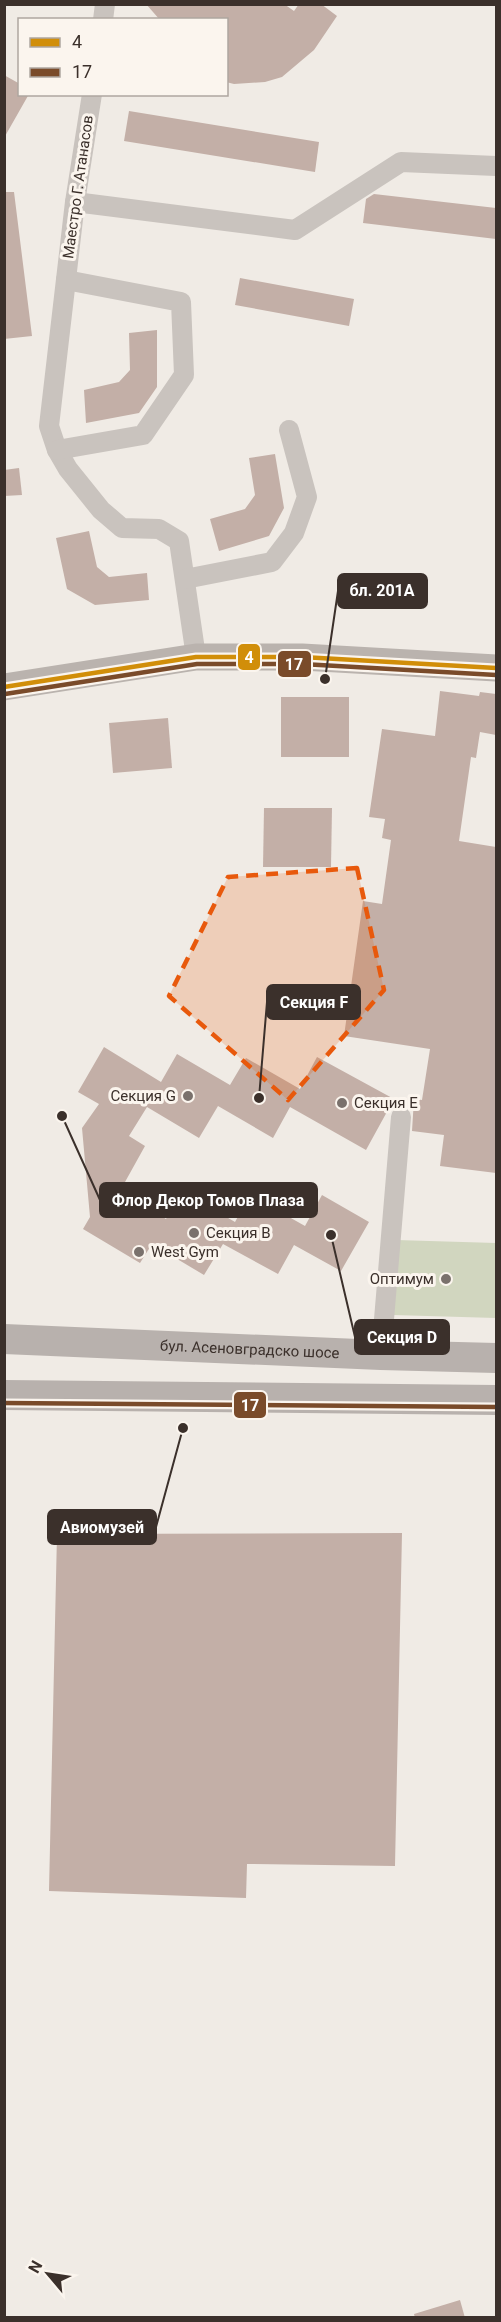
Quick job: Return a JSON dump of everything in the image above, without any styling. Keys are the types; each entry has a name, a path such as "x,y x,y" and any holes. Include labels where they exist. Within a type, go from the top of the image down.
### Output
{"main road":[{"name":"бул. Асеновградско шосе","path":"4,1339 496,1358"},
{"path":"4,1395 496,1400"}],"street":[{"name":"Маестро Г. Атанасов","path":"66,280 181,302 184,375 143,435 57,450 49,426 75,202 92,96"},
{"path":"75,202 295,230 401,162 496,166"},
{"path":"184,579 272,562 294,533 307,497 289,430"},
{"path":"57,450 68,469 101,510 122,528 159,529 179,542 196,657"},
{"path":"4,687 196,657 302,657 496,669"},
{"path":"381,1355 401,1117"}],"highlighted area":[{"path":"357,868 384,990 288,1100 169,996 228,877"}],"green space":[{"name":"Оптимум","path":"396,1240 496,1243 496,1318 393,1315"}],"building":[{"path":"146,4 284,4 294,11 299,4 321,4 337,16 314,50 282,77 265,82 234,84 228,82 228,18 158,18"},
{"path":"4,75 18,83 18,96 28,96 4,138"},
{"path":"129,111 319,142 315,172 124,141"},
{"path":"4,192 14,192 32,336 4,339"},
{"path":"374,194 496,208 496,239 363,223 366,199"},
{"path":"240,278 354,299 349,326 235,305"},
{"path":"157,330 157,387 139,413 86,423 84,390 119,382 130,370 129,333"},
{"path":"275,454 284,508 269,536 219,551 210,519 245,509 255,495 249,458"},
{"path":"19,468 22,495 4,496 4,470"},
{"path":"89,531 97,567 109,577 147,573 149,600 95,605 67,589 56,538"},
{"path":"440,691 479,696 480,692 496,694 496,735 480,732 476,758 471,757 459,841 496,847 496,1173 440,1166 444,1135 412,1131 414,1099 422,1100 430,1049 344,1036 363,901 382,904 391,840 382,838 385,819 369,817 382,729 435,736"},
{"path":"281,697 349,697 349,757 281,757"},
{"path":"168,718 172,768 113,773 109,723"},
{"path":"264,808 332,808 331,867 263,867"},
{"path":"104,1047 161,1082 177,1054 230,1085 246,1058 300,1089 317,1057 394,1099 366,1150 290,1107 273,1138 218,1106 199,1138 147,1107 129,1136 145,1146 120,1191 166,1219 182,1191 235,1222 250,1195 305,1226 322,1195 369,1222 341,1271 294,1245 278,1274 223,1244 204,1275 152,1244 140,1263 83,1229 90,1217 82,1128 99,1104 78,1092"},
{"path":"402,1533 395,1866 247,1864 246,1898 49,1891 57,1534"},
{"path":"460,2300 465,2318 415,2318 414,2314"}],"transit line":[{"name":"4","path":"4,687 196,657 302,657 496,668"},
{"name":"17","path":"5,694 197,664 302,664 496,675"},
{"name":"17","path":"4,1403 496,1407"}],"place":[{"name":"бл. 201А","path":"325,679"},
{"name":"Секция G","path":"188,1096"},
{"name":"Секция F","path":"259,1098"},
{"name":"Секция E","path":"342,1103"},
{"name":"Флор Декор Томов Плаза","path":"62,1116"},
{"name":"Секция B","path":"194,1233"},
{"name":"Секция D","path":"331,1235"},
{"name":"West Gym","path":"139,1252"},
{"name":"Оптимум","path":"446,1279"},
{"name":"Авиомузей","path":"183,1428"}]}
